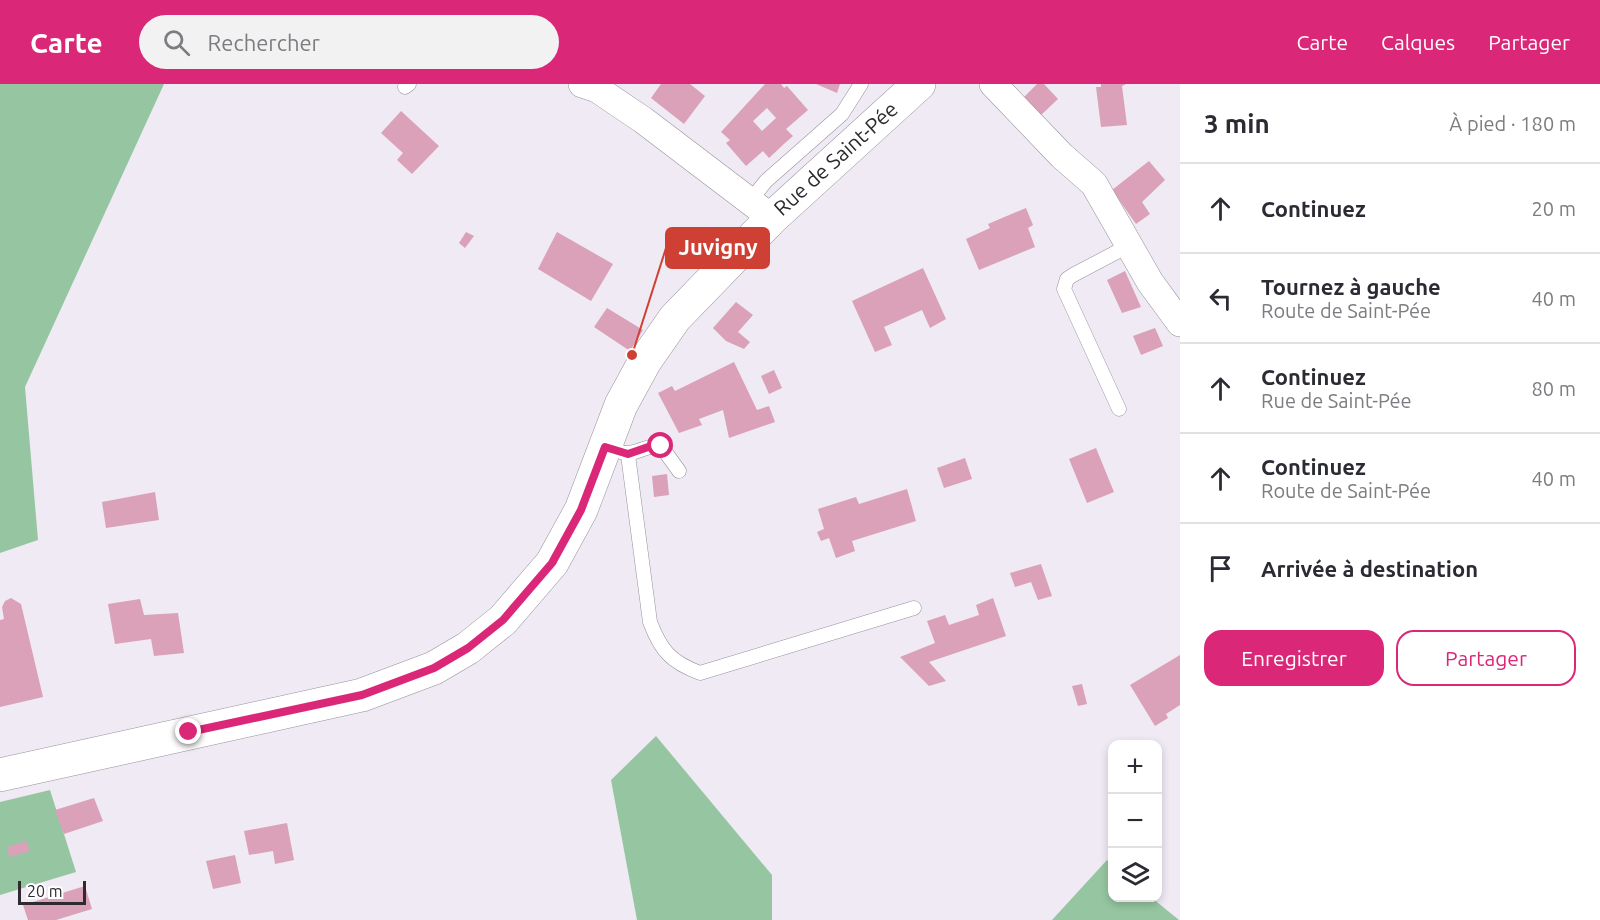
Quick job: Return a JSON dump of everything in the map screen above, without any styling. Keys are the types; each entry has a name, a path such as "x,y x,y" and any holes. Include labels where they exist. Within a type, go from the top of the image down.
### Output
{"main road":[{"name":"Rue de Saint-Pée","path":"0,776 362,695 434,668 459,653 503,620 552,563 616,451 621,405 645,361 675,318 761,209 919,84"}],"street":[{"path":"582,84 597,89 643,120 761,209"},
{"path":"993,84 1062,156 1094,184 1150,282 1180,323"}],"lane":[{"path":"761,209 766,181 842,114 861,84"},
{"path":"1119,409 1064,289 1067,279 1079,270 1130,245"},
{"path":"679,471 661,446 616,451 650,622 658,645 679,665 700,673 914,608"}],"green space":[{"path":"0,84 164,84 25,387 38,540 0,553"},
{"path":"656,736 772,875 772,920 637,920 611,780"},
{"path":"50,790 76,872 0,895 0,802"},
{"path":"1107,860 1108,902 1157,902 1179,920 1052,920"}],"building":[{"path":"661,84 690,84 705,96 684,124 651,98"},
{"path":"765,84 781,84 784,88 787,86 808,110 786,129 793,136 769,158 763,151 746,166 726,143 730,140 721,132","holes":["767,108 776,118 762,131 753,121"]},
{"path":"816,84 840,84 837,93"},
{"path":"1037,84 1044,84 1058,99 1040,116 1023,98"},
{"path":"1101,84 1126,84 1122,86 1127,125 1101,127 1096,87 1101,87"},
{"path":"401,111 439,146 412,174 397,160 403,153 381,133"},
{"path":"1149,161 1165,180 1142,202 1150,214 1136,224 1112,190"},
{"path":"1026,208 1033,225 1028,228 1035,247 979,270 966,239 990,228 988,224"},
{"path":"466,232 474,236 465,248 459,243"},
{"path":"557,232 613,264 591,301 538,269"},
{"path":"923,268 946,319 930,328 922,310 884,327 892,345 875,352 852,301"},
{"path":"1125,271 1141,307 1122,313 1107,280"},
{"path":"736,302 753,315 738,332 750,342 744,349 726,341 713,328"},
{"path":"607,308 643,330 630,351 594,327"},
{"path":"1155,328 1163,346 1141,355 1133,336"},
{"path":"734,362 757,410 769,406 775,422 729,438 723,410 699,419 702,425 679,433 658,393 672,386 675,391"},
{"path":"774,370 782,388 769,394 761,376"},
{"path":"1096,448 1114,492 1087,503 1069,459"},
{"path":"965,458 972,479 944,488 937,468"},
{"path":"667,474 669,495 654,497 652,476"},
{"path":"907,489 916,521 852,541 855,551 836,558 829,538 821,541 817,532 824,529 818,509 856,497 859,504"},
{"path":"155,492 159,520 106,528 102,502"},
{"path":"1041,564 1052,596 1038,600 1031,582 1015,587 1010,573"},
{"path":"11,598 21,604 43,697 0,707 0,620 4,619 2,607 5,601"},
{"path":"993,598 1006,636 929,662 946,681 929,686 900,657 935,643 927,621 945,615 949,625 979,615 976,605"},
{"path":"140,599 144,615 178,613 184,653 154,656 151,639 115,644 108,604"},
{"path":"1180,655 1180,705 1166,714 1168,718 1155,726 1130,685"},
{"path":"1082,684 1087,704 1078,706 1072,686"},
{"path":"94,798 103,821 64,834 55,810"},
{"path":"287,823 294,860 275,864 273,851 249,855 244,831"},
{"path":"26,841 30,851 10,857 7,847"},
{"path":"235,855 241,883 213,889 206,861"},
{"path":"85,886 92,909 56,920 28,920 23,905"}],"place":[{"name":"Juvigny","path":"632,355"}],"route":[{"path":"189,732 268,717 362,695 434,668 468,648 503,620 552,563 581,510 605,447 628,454 654,445 661,446"}]}
